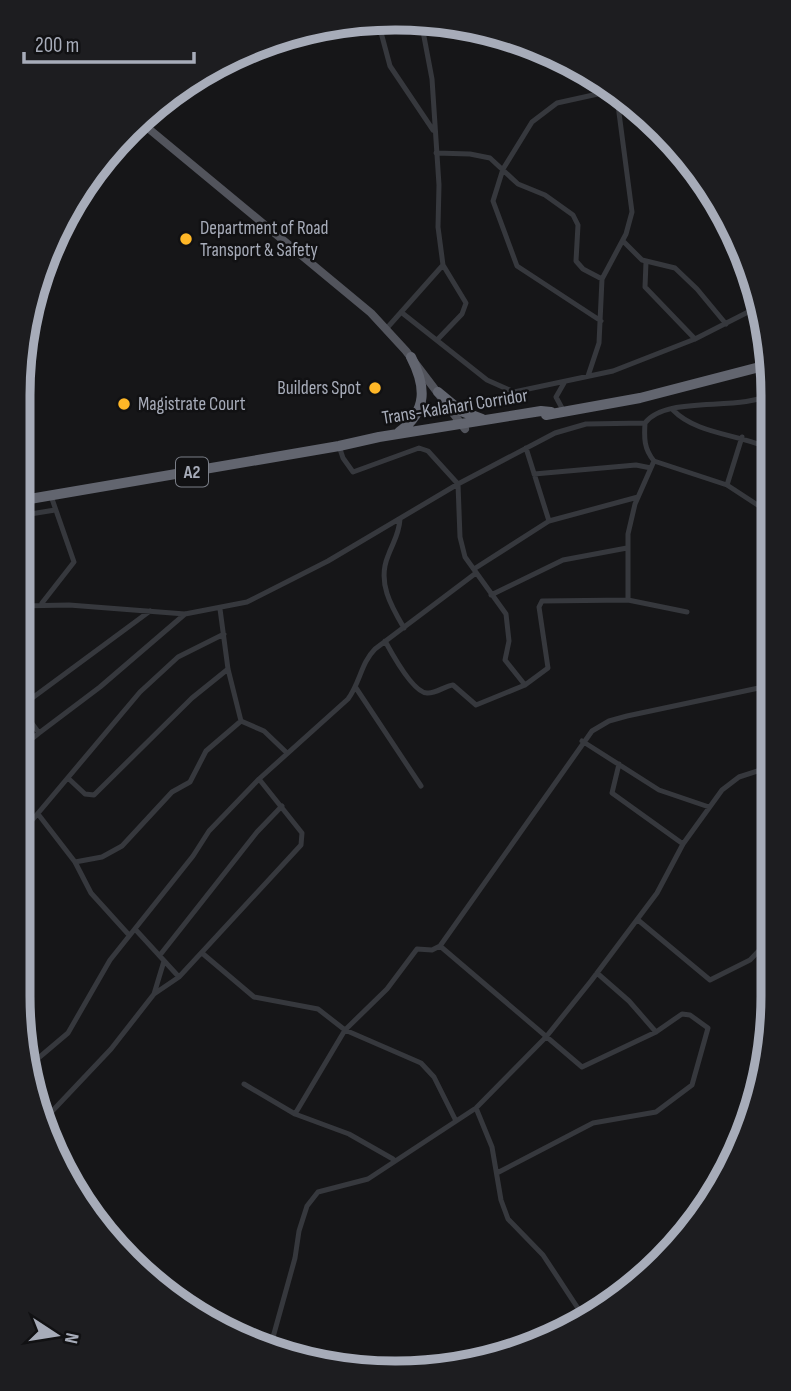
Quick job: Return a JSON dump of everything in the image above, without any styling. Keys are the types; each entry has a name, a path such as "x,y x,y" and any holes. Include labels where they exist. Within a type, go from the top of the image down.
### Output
{"highway":[{"path":"396,434 411,422 422,402 422,380 411,357"},
{"name":"Trans-Kalahari Corridor","path":"30,499 563,410 760,372"},
{"path":"438,392 461,411 486,420"},
{"name":"Trans-Kalahari Corridor","path":"366,441 541,411 551,412"}],"main road":[{"path":"147,127 387,328 463,426"}],"street":[{"path":"381,31 390,66 422,108 433,131"},
{"path":"423,31 432,79 438,228 443,265 465,298 466,309 438,340"},
{"path":"601,321 542,285 513,261 504,224 493,208 496,187 503,169 525,130 550,107 602,94"},
{"path":"588,376 599,343 603,279 623,241 631,205 618,105"},
{"path":"436,153 480,155 503,169 523,187 545,195 573,215 578,225 576,261 583,269 603,279"},
{"path":"623,241 646,262 675,268 726,324"},
{"path":"646,262 645,287 695,339"},
{"path":"387,328 443,265"},
{"path":"401,312 488,380 514,392 613,371 695,339 751,311"},
{"path":"563,410 556,397 566,382"},
{"path":"30,604 41,603 185,614 247,602 274,590 458,484 555,433 586,424 645,423 660,411 761,399"},
{"path":"673,410 694,424 761,443"},
{"path":"645,423 647,452 654,461 727,485 761,507"},
{"path":"727,485 742,437"},
{"path":"339,446 349,469 357,472 424,449 458,484 460,537 465,557 491,595 500,602 506,614 509,641 505,660 525,685"},
{"path":"526,448 549,521"},
{"path":"628,600 626,548 638,498 654,461"},
{"path":"534,474 636,465 651,468"},
{"path":"41,603 72,568 74,562 51,496"},
{"path":"36,1060 68,1033 110,960 193,856 209,831 259,779 334,713 356,688 364,661 384,641 475,571 549,521 638,498"},
{"path":"30,514 55,510"},
{"path":"400,519 399,532 387,557 385,588 404,628"},
{"path":"491,595 563,560 626,548"},
{"path":"384,641 398,665 424,693 453,685 476,705 525,685 548,668 539,607 542,601 628,600 687,612"},
{"path":"220,609 228,668 241,721"},
{"path":"30,700 151,610"},
{"path":"30,740 100,687 185,614"},
{"path":"30,823 140,692 178,657 224,634"},
{"path":"69,779 85,794 94,796 192,698 228,668"},
{"path":"356,688 421,786"},
{"path":"295,1115 345,1030 387,989 417,949 432,950 440,946 582,741 609,721 761,688"},
{"path":"241,721 264,731 287,753"},
{"path":"75,862 102,858 122,846 172,792 190,782 206,751 241,721"},
{"path":"30,722 39,733"},
{"path":"582,741 659,789 709,807"},
{"path":"618,764 612,793 683,844"},
{"path":"272,1340 307,1206 318,1192 368,1179 393,1159 475,1108 546,1037 597,973 657,893 683,844 730,782 761,769"},
{"path":"49,1114 111,1049 154,994 179,977 303,842 302,833 259,779"},
{"path":"160,955 257,832 282,806"},
{"path":"38,814 75,862 91,893 129,935"},
{"path":"638,920 710,980 750,960 761,949"},
{"path":"135,929 179,977"},
{"path":"440,946 584,1068 656,1032 682,1014 706,1025 708,1032 692,1086 656,1112 593,1123 497,1173"},
{"path":"202,953 254,997 318,1009 345,1030 421,1063 434,1077 455,1119"},
{"path":"154,994 164,961"},
{"path":"597,973 629,1001 656,1032"},
{"path":"244,1084 295,1115 349,1134 393,1159"},
{"path":"475,1108 489,1137 500,1200 508,1219 543,1255 580,1311"}],"place":[{"name":"Department of Road Transport & Safety","path":"186,239"},
{"name":"Builders Spot","path":"375,388"},
{"name":"Magistrate Court","path":"124,404"}]}
